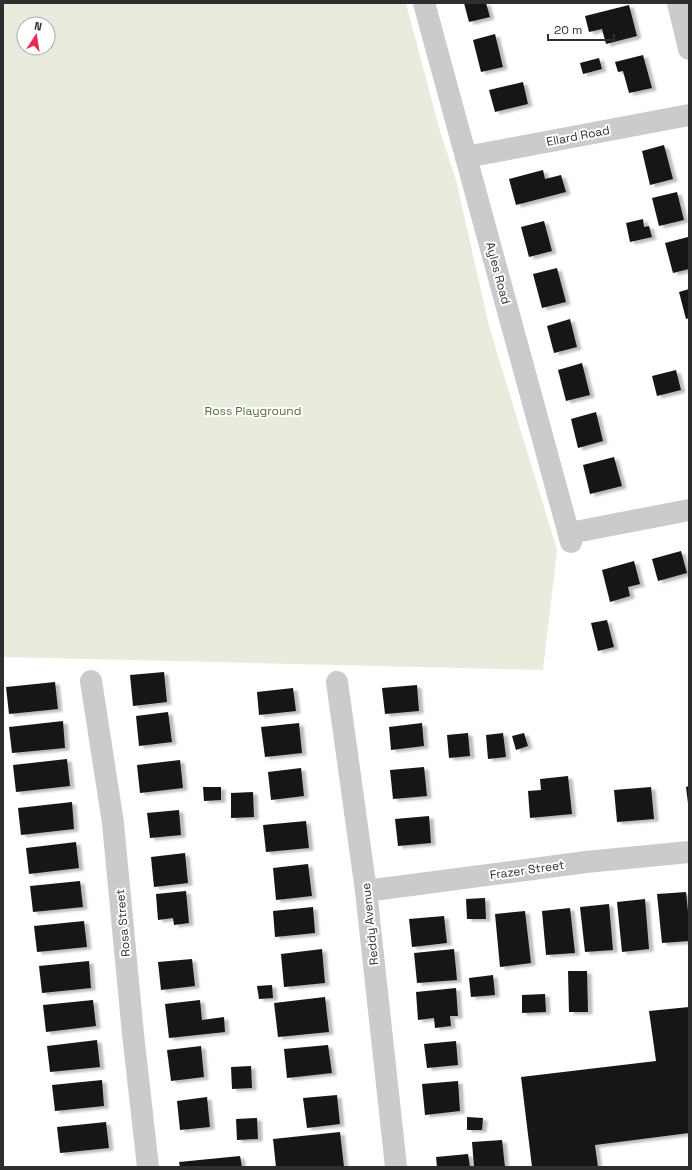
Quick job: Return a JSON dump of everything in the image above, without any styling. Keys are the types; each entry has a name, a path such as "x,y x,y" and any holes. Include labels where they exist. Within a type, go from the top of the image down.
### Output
{"street":[{"name":"Ayles Road","path":"424,3 571,538 689,510"},
{"path":"678,3 689,49"},
{"name":"Ellard Road","path":"466,157 689,115"},
{"name":"Rosa Street","path":"91,680 114,823 133,1034 148,1167"},
{"name":"Reddy Avenue","path":"337,682 366,891 396,1167"},
{"name":"Frazer Street","path":"366,891 586,862 689,852"}],"green space":[{"name":"Ross Playground","path":"3,3 406,3 439,128 456,180 489,326 557,550 543,670 3,657"}],"building":[{"path":"464,3 486,3 490,17 469,22"},
{"path":"629,5 637,36 606,44 602,29 589,32 585,16"},
{"path":"495,34 503,67 481,72 473,40"},
{"path":"643,55 652,88 629,93 623,71 618,72 615,62"},
{"path":"599,58 602,69 583,74 580,63"},
{"path":"523,82 528,104 495,112 489,90"},
{"path":"664,145 673,179 650,185 642,151"},
{"path":"543,170 545,179 561,175 566,192 516,205 509,179"},
{"path":"677,192 684,220 659,226 652,198"},
{"path":"643,219 644,227 649,226 652,237 630,242 626,223"},
{"path":"544,221 552,251 529,257 521,227"},
{"path":"688,237 689,269 673,273 665,243"},
{"path":"557,268 566,302 542,308 533,274"},
{"path":"689,289 689,318 686,319 679,292"},
{"path":"570,319 577,347 554,353 547,326"},
{"path":"582,363 590,395 566,401 558,370"},
{"path":"676,370 681,390 657,396 652,376"},
{"path":"596,412 603,441 578,448 571,419"},
{"path":"614,457 622,486 590,494 583,465"},
{"path":"681,551 687,573 658,581 652,559"},
{"path":"634,561 640,584 628,587 630,596 610,602 602,570"},
{"path":"607,620 614,647 598,651 591,623"},
{"path":"164,672 167,702 133,706 130,675"},
{"path":"55,682 58,709 9,714 6,687"},
{"path":"417,685 419,711 385,714 382,688"},
{"path":"293,688 296,711 259,715 257,692"},
{"path":"168,712 172,742 139,746 136,716"},
{"path":"63,721 65,748 12,753 9,727"},
{"path":"299,723 302,753 265,757 261,727"},
{"path":"422,723 424,746 391,750 389,727"},
{"path":"468,733 470,756 449,758 447,735"},
{"path":"503,733 506,757 488,759 486,735"},
{"path":"524,733 528,746 516,750 512,736"},
{"path":"67,759 70,786 16,792 13,765"},
{"path":"180,760 183,788 140,793 137,765"},
{"path":"424,767 427,796 393,799 390,770"},
{"path":"301,768 304,796 271,800 268,772"},
{"path":"568,776 572,814 530,818 528,791 541,790 540,779"},
{"path":"689,786 689,803 688,803 686,787"},
{"path":"203,787 221,787 221,800 204,801"},
{"path":"651,787 654,819 617,822 614,790"},
{"path":"253,792 254,817 231,818 231,793"},
{"path":"72,802 74,829 21,835 18,808"},
{"path":"179,810 181,835 150,838 147,813"},
{"path":"429,816 431,843 398,846 395,819"},
{"path":"306,821 309,848 266,852 263,825"},
{"path":"76,842 79,868 29,874 26,848"},
{"path":"185,853 188,883 154,887 151,857"},
{"path":"308,864 312,896 276,900 273,868"},
{"path":"80,881 83,907 33,912 30,886"},
{"path":"186,891 189,923 174,925 173,918 158,920 156,894"},
{"path":"686,892 689,921 689,941 662,943 657,894"},
{"path":"485,898 486,919 467,919 466,899"},
{"path":"645,899 649,949 622,952 617,902"},
{"path":"609,904 613,950 585,952 580,907"},
{"path":"313,907 315,933 275,937 273,911"},
{"path":"570,908 575,953 546,955 542,911"},
{"path":"525,911 531,963 500,967 495,914"},
{"path":"444,916 447,943 412,947 409,919"},
{"path":"84,921 87,947 37,952 34,926"},
{"path":"322,949 325,983 284,987 281,954"},
{"path":"454,949 457,980 417,983 414,953"},
{"path":"192,959 195,986 161,990 158,962"},
{"path":"89,961 91,988 42,993 39,966"},
{"path":"568,971 587,971 588,1012 569,1012"},
{"path":"493,975 495,995 471,997 469,978"},
{"path":"272,985 273,998 259,999 257,986"},
{"path":"456,988 458,1016 450,1016 451,1026 435,1028 434,1018 418,1020 416,992"},
{"path":"545,994 546,1012 522,1013 522,995"},
{"path":"325,997 329,1032 278,1037 274,1003"},
{"path":"93,1000 96,1026 46,1032 43,1005"},
{"path":"200,1000 202,1020 224,1017 225,1032 169,1038 165,1004"},
{"path":"689,1007 689,1133 595,1145 598,1167 532,1167 521,1077 656,1061 649,1011"},
{"path":"97,1040 100,1067 50,1072 47,1046"},
{"path":"456,1041 458,1065 427,1068 424,1044"},
{"path":"328,1045 332,1073 287,1078 284,1049"},
{"path":"201,1046 204,1077 171,1081 167,1050"},
{"path":"251,1066 252,1088 232,1089 231,1067"},
{"path":"102,1080 104,1106 55,1111 52,1085"},
{"path":"458,1081 460,1111 425,1115 422,1084"},
{"path":"337,1095 340,1124 307,1128 303,1098"},
{"path":"207,1097 210,1127 180,1130 177,1101"},
{"path":"467,1117 483,1118 482,1130 467,1130"},
{"path":"257,1118 258,1139 237,1140 236,1119"},
{"path":"106,1122 109,1148 60,1153 57,1127"},
{"path":"340,1132 344,1167 276,1167 273,1139"},
{"path":"502,1140 505,1167 474,1167 472,1142"},
{"path":"468,1154 470,1167 437,1167 436,1157"},
{"path":"240,1156 242,1167 180,1167 179,1162"}]}
